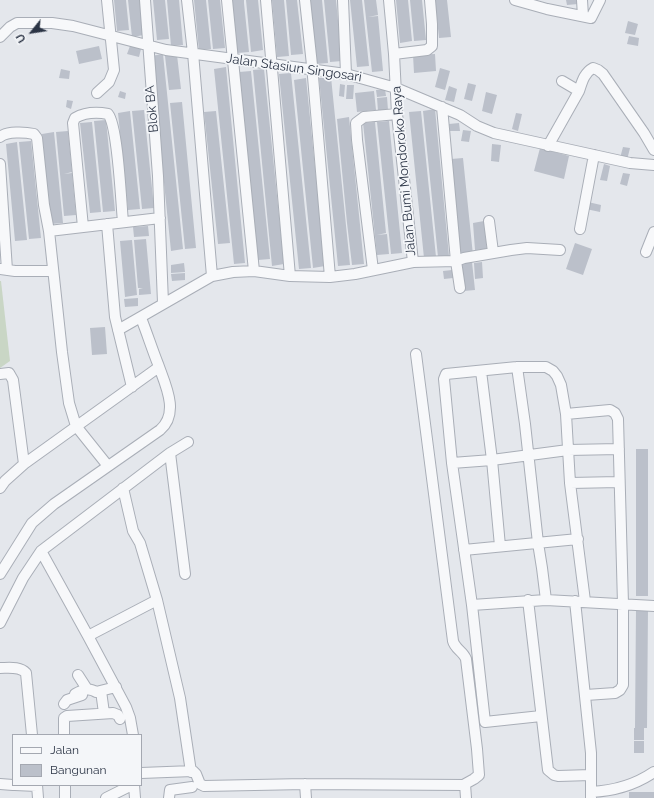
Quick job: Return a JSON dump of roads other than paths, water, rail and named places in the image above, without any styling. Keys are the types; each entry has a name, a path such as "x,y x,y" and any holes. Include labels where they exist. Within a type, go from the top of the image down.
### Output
{"street":[{"path":"97,93 109,82 113,74 113,56 107,0"},
{"name":"Blok BA","path":"145,0 160,218 163,303"},
{"path":"187,0 193,52 212,276"},
{"path":"227,0 254,271"},
{"path":"266,0 290,276"},
{"path":"305,0 330,277"},
{"path":"343,0 346,74"},
{"name":"Jalan Bumi Mondoroko Raya","path":"118,330 212,276 233,272 254,271 290,276 330,277 413,262 397,114 394,54 388,0"},
{"path":"394,54 427,50 432,46 430,0"},
{"path":"515,0 547,4 591,18 600,0"},
{"path":"582,0 583,16"},
{"name":"Jalan Stasiun Singosari","path":"0,37 13,25 24,23 52,23 74,26 147,46 193,52 233,60 312,68 346,74 396,88 460,115 485,130 548,146 649,165"},
{"path":"548,146 579,91 582,81 588,72 593,68 598,70 607,80 654,150"},
{"path":"562,81 579,91"},
{"path":"442,107 456,260 460,288"},
{"path":"83,227 73,123 75,118 100,112 108,114 112,121 117,159 122,222"},
{"path":"373,270 356,123 364,117 397,114"},
{"path":"0,137 6,134 28,133 36,136 69,403 76,426 108,466"},
{"path":"580,229 594,155"},
{"path":"0,164 4,269 53,271"},
{"path":"49,232 160,218"},
{"path":"489,221 493,252"},
{"path":"107,224 116,317 132,387"},
{"path":"646,252 654,232"},
{"path":"413,262 456,260 493,252 527,248 560,250"},
{"path":"0,574 32,523 54,504 160,430 166,424 169,415 169,396 141,318"},
{"path":"416,354 453,641 455,647 464,654 466,659 479,773 477,778 466,782 466,798"},
{"path":"2,481 159,367"},
{"path":"485,722 472,605 452,463 444,377 450,372 481,371 517,367 546,367 553,371 561,385 566,414 570,483 578,539 591,795 622,787 654,772"},
{"path":"517,367 546,600"},
{"path":"481,371 492,460 500,546"},
{"path":"0,374 7,373 13,380 24,464"},
{"path":"566,414 610,410 615,413 618,419 624,604 622,688 615,693 586,695"},
{"path":"0,623 23,578 41,551 170,453 188,442"},
{"path":"452,463 492,460 568,450 619,449"},
{"path":"170,453 185,574"},
{"path":"570,483 619,482"},
{"path":"123,488 133,531 140,543 157,600 180,698 191,772"},
{"path":"464,550 578,539"},
{"path":"41,551 116,687 130,718 133,734"},
{"path":"88,636 157,600"},
{"path":"472,605 528,600 546,600 654,606"},
{"path":"528,600 548,770 554,775 558,776 591,775"},
{"path":"0,668 18,668 26,673 32,734"},
{"path":"78,675 95,691 104,713"},
{"path":"75,694 116,687"},
{"path":"64,704 66,701 74,697 95,691"},
{"path":"64,734 64,718 66,716 104,713 117,714 120,716 120,719"},
{"path":"473,724 541,716"},
{"path":"142,772 196,772 199,782 204,786 305,784 465,785"},
{"path":"0,784 12,785"},
{"path":"305,784 306,798"},
{"path":"37,786 38,798"},
{"path":"65,786 65,798"},
{"path":"106,798 131,786"},
{"path":"133,786 135,798"},
{"path":"169,798 170,790 192,788"}]}
